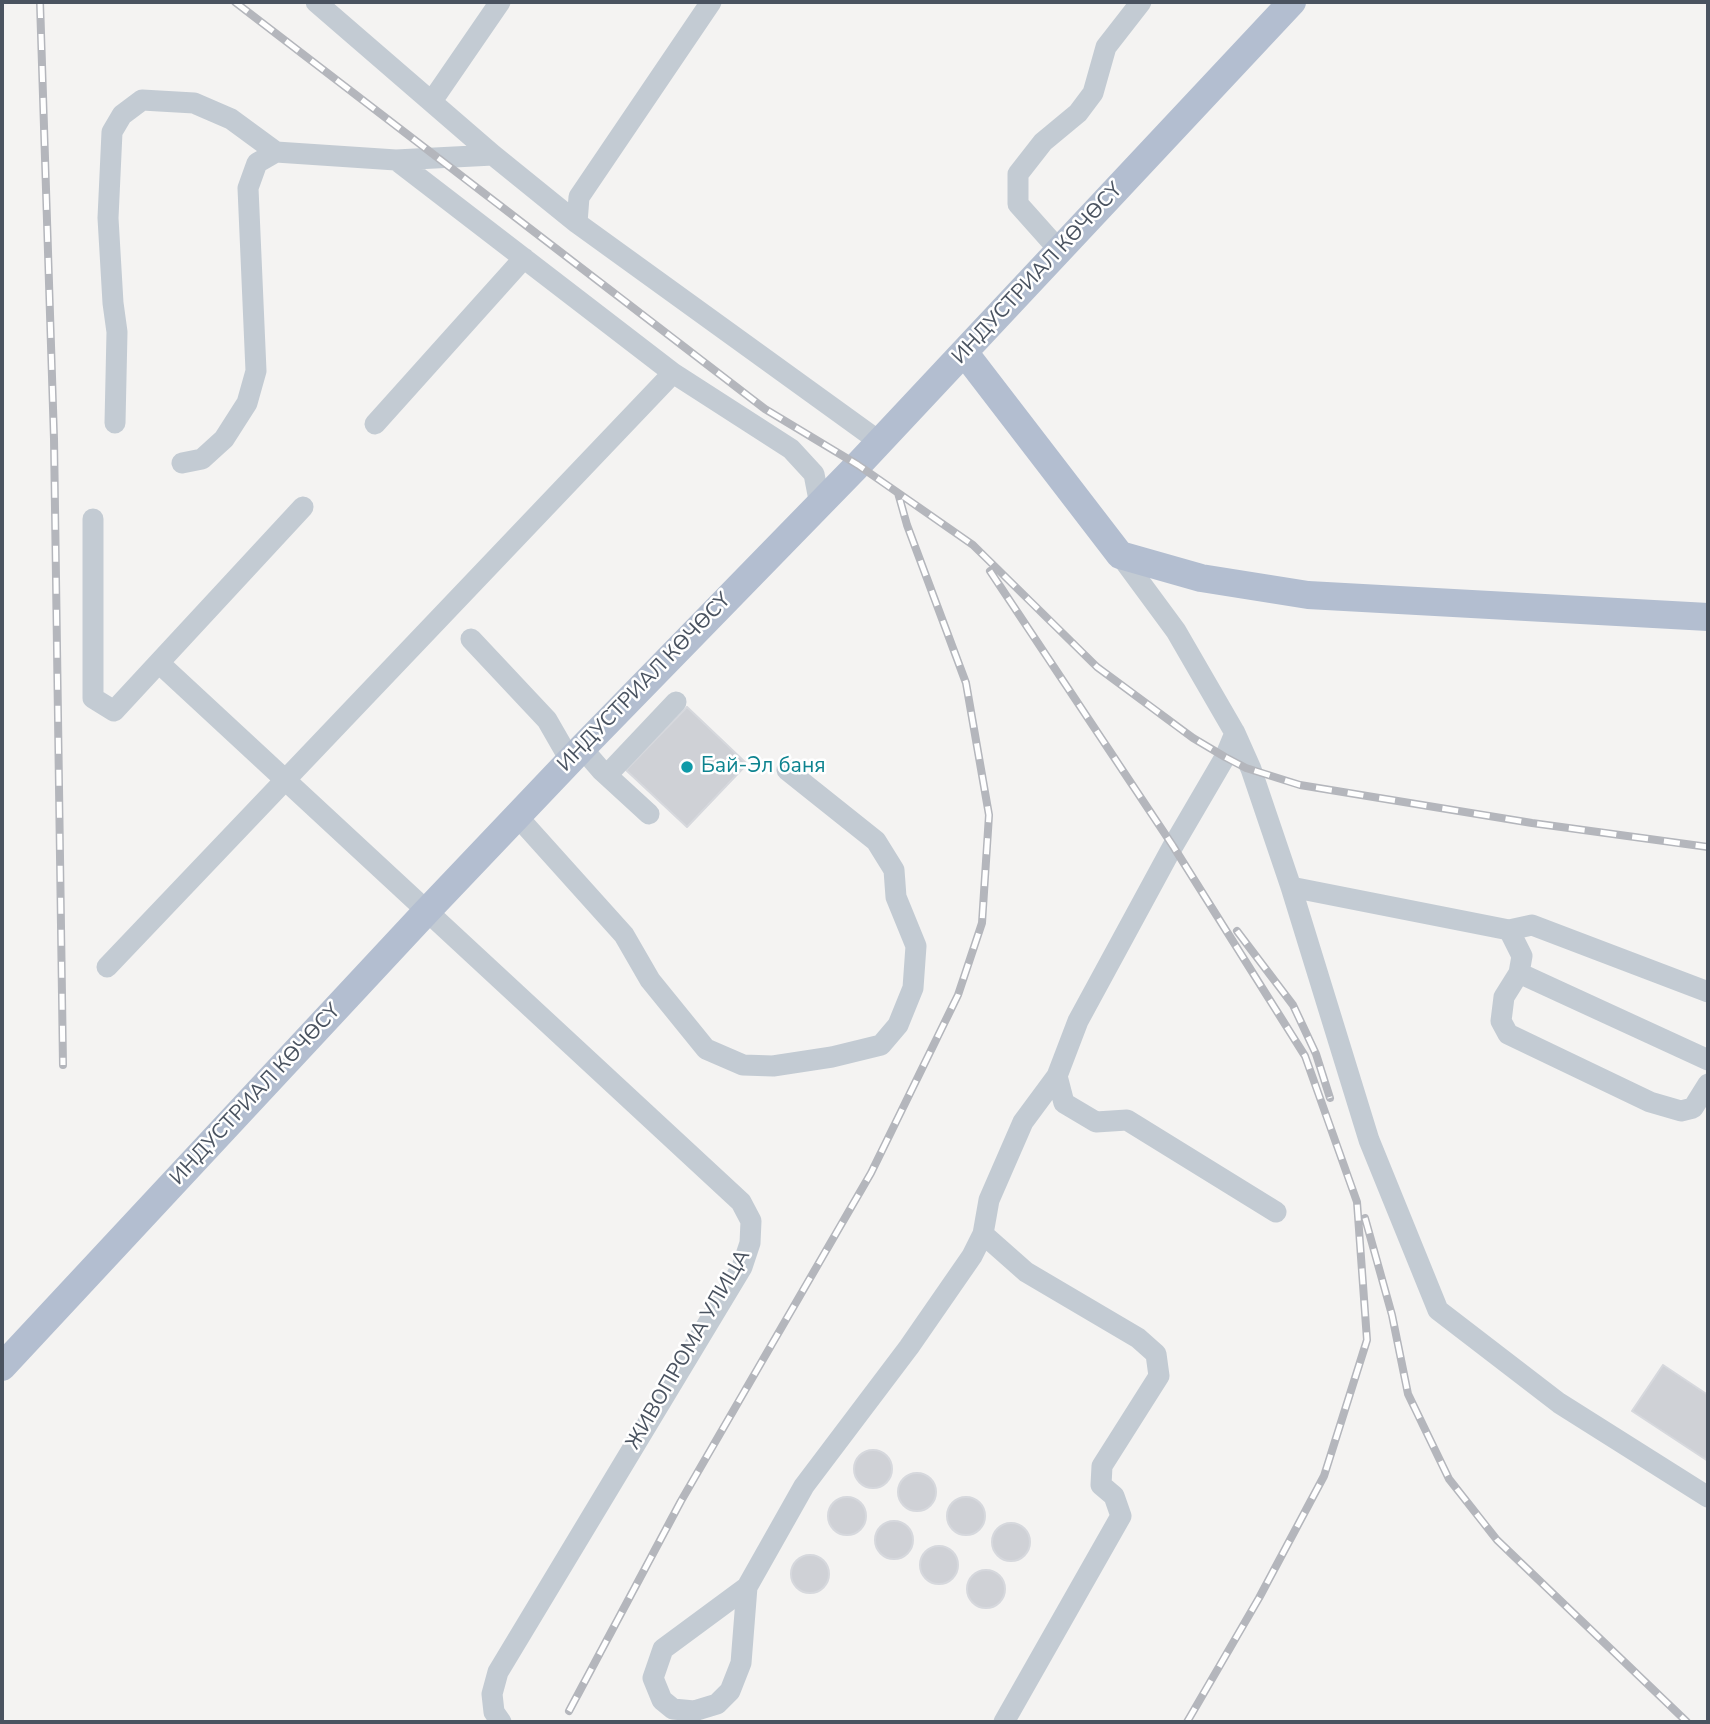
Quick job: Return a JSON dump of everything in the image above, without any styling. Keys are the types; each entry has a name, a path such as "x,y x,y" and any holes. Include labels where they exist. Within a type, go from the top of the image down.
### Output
{"main road":[{"name":"ИНДУСТРИАЛ КӨЧӨСҮ","path":"2,1367 426,912 880,442 1292,2"},
{"path":"964,352 1120,555 1201,578 1308,595 1708,617"}],"street":[{"path":"316,2 493,155 577,223 880,442"},
{"path":"432,101 500,2"},
{"path":"577,223 579,197 711,2"},
{"path":"1059,250 1018,204 1017,174 1043,142 1086,103 1093,93 1105,47 1141,2"},
{"path":"115,423 117,332 108,218 112,132 122,115 142,100 194,103 231,118 276,152 396,160 493,155"},
{"path":"182,463 202,459 224,439 247,403 256,371 248,188 257,163 276,152"},
{"path":"396,160 673,373 791,449 814,474 820,505"},
{"path":"375,424 524,258"},
{"path":"107,967 673,373"},
{"path":"93,519 93,698 114,710 303,507"},
{"path":"1120,555 1177,631 1235,733 1251,769 1291,887 1369,1140 1438,1310 1559,1403 1708,1497"},
{"path":"471,639 576,754 607,775 649,814"},
{"name":"ЖИВОПРОМА УЛИЦА","path":"159,663 741,1202 751,1221 750,1243 742,1267 498,1672 492,1694 494,1712 500,1722"},
{"path":"607,775 676,702"},
{"path":"747,1587 741,1663 730,1691 717,1704 694,1711 673,1709 662,1700 653,1678 663,1649 747,1587 804,1486 909,1347 972,1256 983,1234 989,1200 1023,1122 1057,1076 1078,1021 1173,846 1225,757 1235,733"},
{"path":"517,817 624,934 650,980 706,1049 743,1065 773,1066 832,1057 881,1045 898,1025 913,988 916,946 896,897 894,870 876,841 788,770"},
{"path":"1291,887 1509,930 1532,925 1708,992"},
{"path":"1509,930 1521,956 1518,973 1504,997 1501,1021 1508,1034 1650,1102 1681,1111 1693,1108 1708,1084"},
{"path":"1518,973 1708,1060"},
{"path":"1057,1076 1064,1103 1096,1122 1127,1120 1276,1212"},
{"path":"983,1234 1026,1272 1138,1338 1156,1354 1159,1376 1102,1466 1101,1485 1114,1496 1121,1516 1004,1722"}],"building":[{"name":"Бай-Эл баня","path":"687,707 747,764 687,827 626,770"},
{"path":"1663,1365 1708,1395 1708,1461 1632,1411"},
{"path":"873,1450 886,1456 892,1469 886,1482 873,1488 860,1482 854,1469 860,1456"},
{"path":"917,1473 930,1479 936,1492 930,1505 917,1511 904,1505 898,1492 904,1479"},
{"path":"847,1497 860,1503 866,1516 860,1529 847,1535 834,1529 828,1516 834,1503"},
{"path":"966,1497 979,1503 985,1516 979,1529 966,1535 953,1529 947,1516 953,1503"},
{"path":"894,1521 907,1527 913,1540 907,1553 894,1559 881,1553 875,1540 881,1527"},
{"path":"1011,1523 1024,1529 1030,1542 1024,1555 1011,1561 998,1555 992,1542 998,1529"},
{"path":"939,1546 952,1552 958,1565 952,1578 939,1584 926,1578 920,1565 926,1552"},
{"path":"810,1555 823,1561 829,1574 823,1587 810,1593 797,1587 791,1574 797,1561"},
{"path":"986,1570 999,1576 1005,1589 999,1602 986,1608 973,1602 967,1589 973,1576"}],"railway":[{"path":"40,2 54,439 63,1065"},
{"path":"235,2 765,409 858,465 973,545 1097,667 1193,738 1225,757 1246,768 1300,785 1532,823 1708,847"},
{"path":"569,1711 681,1501 871,1173 958,995 982,923 989,815 966,683 907,525 898,493"},
{"path":"990,571 1173,846 1305,1056 1357,1202 1367,1340 1324,1476 1259,1598 1187,1722"},
{"path":"1237,931 1293,1005 1316,1054 1330,1098"},
{"path":"1365,1218 1392,1315 1408,1394 1449,1479 1497,1540 1687,1722"}],"place":[{"name":"Бай-Эл баня","path":"687,767"}]}
